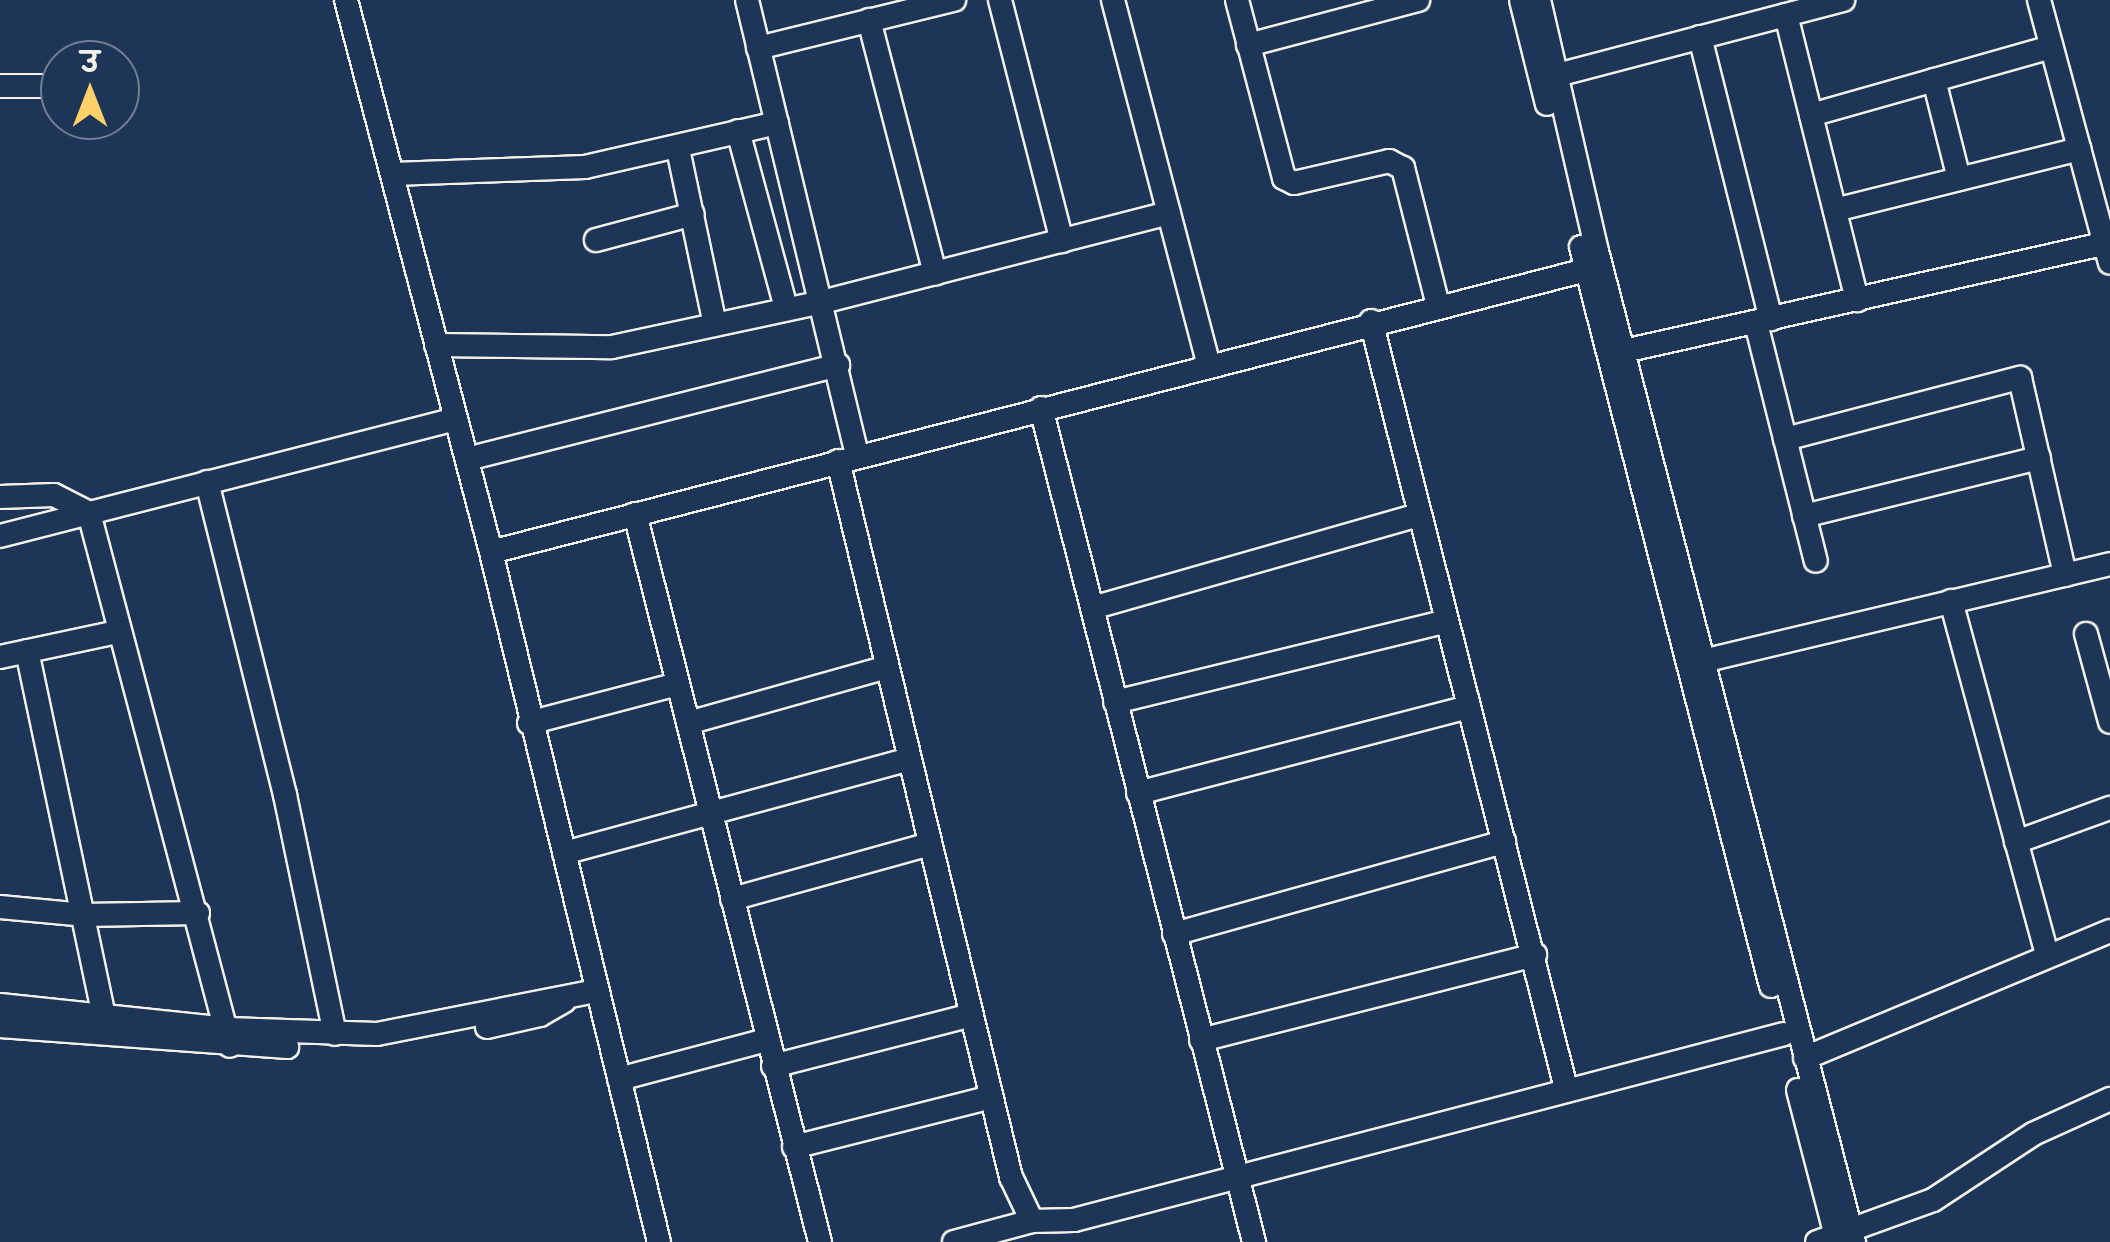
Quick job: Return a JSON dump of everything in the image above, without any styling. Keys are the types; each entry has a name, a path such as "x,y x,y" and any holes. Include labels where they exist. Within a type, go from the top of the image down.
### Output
{"street":[{"path":"346,0 491,552 529,723 659,1242"},
{"path":"746,0 838,365 848,458 887,666 1018,1201 1032,1221"},
{"path":"758,48 954,0"},
{"path":"1000,0 1062,241"},
{"path":"1114,0 1208,364"},
{"path":"1237,0 1287,182 1389,161 1403,168 1438,305"},
{"path":"1248,44 1418,0"},
{"path":"1521,0 1586,270 1840,1238"},
{"path":"1539,0 1624,351 1805,1058 1840,1238"},
{"path":"1624,351 2108,250 2040,0"},
{"path":"1556,75 1831,2"},
{"path":"1786,15 1857,300"},
{"path":"870,20 935,274"},
{"path":"1700,38 1764,321 1785,439 1816,561"},
{"path":"1811,115 2052,47"},
{"path":"1934,80 1959,179"},
{"path":"0,86 40,86"},
{"path":"392,174 585,167 678,149 777,123"},
{"path":"738,131 786,308"},
{"path":"678,149 715,324"},
{"path":"1835,210 2080,149"},
{"path":"436,345 612,347 822,302 1169,212"},
{"path":"596,240 693,214"},
{"path":"491,552 1370,321 1586,270"},
{"path":"1370,321 1566,1088"},
{"path":"467,460 838,365"},
{"path":"1785,439 2020,378 2065,575"},
{"path":"1041,408 1254,1242"},
{"path":"0,536 455,419"},
{"path":"1804,516 2039,458"},
{"path":"207,482 285,795 335,1034"},
{"path":"0,497 54,496 89,513"},
{"path":"89,513 229,1038"},
{"path":"635,514 820,1242"},
{"path":"1092,608 1418,515"},
{"path":"1703,661 2110,564"},
{"path":"1951,601 2046,954"},
{"path":"1116,702 1444,622"},
{"path":"0,657 118,632"},
{"path":"2086,634 2106,693 2110,722"},
{"path":"26,651 104,1015"},
{"path":"688,723 887,666"},
{"path":"529,723 678,684"},
{"path":"1138,793 1468,707"},
{"path":"564,854 909,759"},
{"path":"2016,842 2110,808"},
{"path":"1174,934 1504,842"},
{"path":"732,899 930,844"},
{"path":"0,907 84,915 198,912"},
{"path":"1805,1058 2046,954 2110,931"},
{"path":"1201,1040 1534,955"},
{"path":"0,1005 104,1015 229,1038 403,1031 530,1000 596,992"},
{"path":"0,1026 392,1046 540,1015 566,998"},
{"path":"774,1066 970,1015"},
{"path":"954,1242 1032,1221 1074,1220 1237,1180 1566,1088 1784,1034"},
{"path":"619,1079 767,1040"},
{"path":"794,1147 991,1097"},
{"path":"1840,1238 1933,1200 2033,1134 2110,1099"}]}
